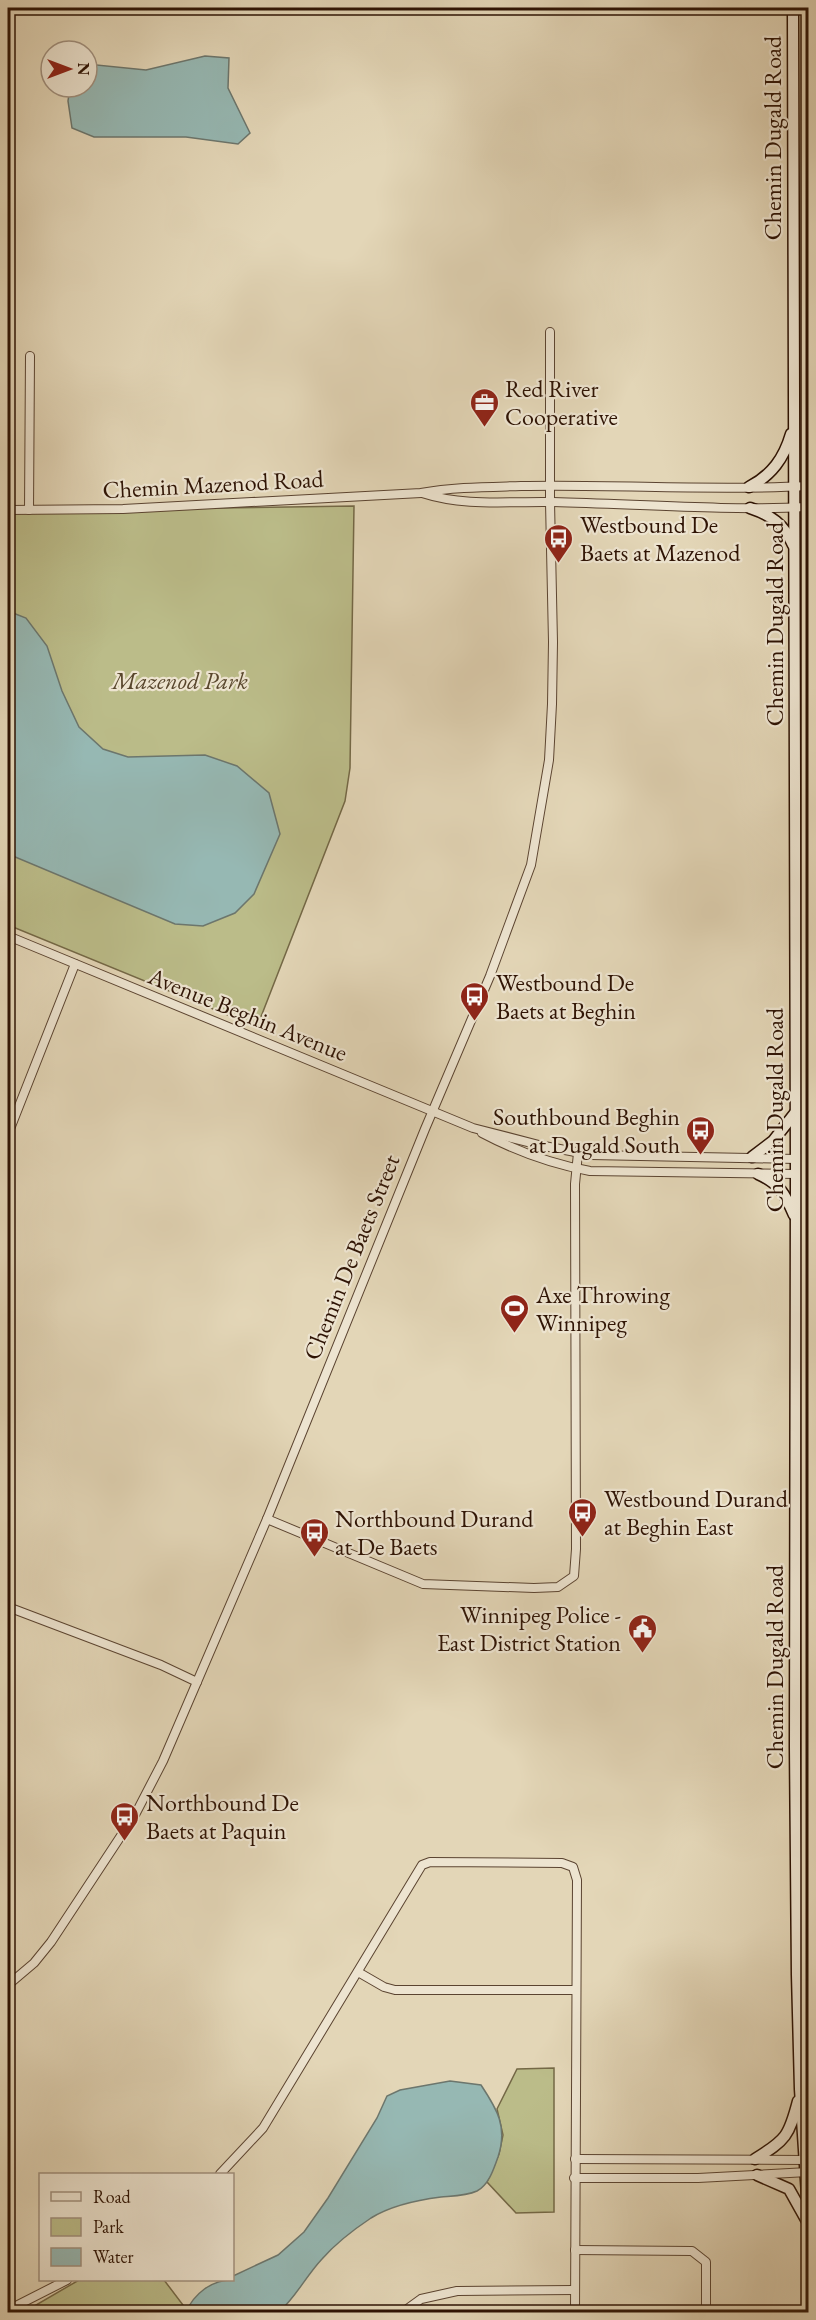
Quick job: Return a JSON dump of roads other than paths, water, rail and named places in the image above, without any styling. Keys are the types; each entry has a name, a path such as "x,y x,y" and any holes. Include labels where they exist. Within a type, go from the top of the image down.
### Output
{"main road":[{"name":"Chemin Dugald Road","path":"793,8 795,1747 800,2089 807,2160 808,2211"},
{"path":"749,488 764,479 775,468 787,448 795,419"},
{"path":"750,508 768,514 778,523 787,533 795,550"},
{"path":"752,1157 773,1141 795,1113"},
{"path":"758,1174 768,1178 783,1191 795,1218"},
{"path":"755,2159 781,2142 791,2129 800,2089"},
{"path":"757,2175 789,2189 808,2223"}],"street":[{"name":"Chemin De Baets Street","path":"8,1985 34,1963 51,1942 136,1813 163,1761 267,1519 432,1110 496,961 531,865 549,760 552,704 550,332"},
{"path":"29,510 30,356"},
{"name":"Chemin Mazenod Road","path":"8,510 123,509 421,492 448,488 808,486"},
{"name":"Chemin Mazenod Road","path":"421,492 446,501 750,508 808,507"},
{"name":"Avenue Beghin Avenue","path":"8,936 432,1110 558,1165 605,1172 808,1174"},
{"path":"8,1134 75,964"},
{"name":"Avenue Beghin Avenue","path":"473,1128 578,1153 808,1159"},
{"path":"267,1519 423,1584 558,1587 574,1576 576,1556 574,1188 578,1153"},
{"path":"8,1607 161,1665 197,1682"},
{"path":"222,2173 263,2128 422,1865 430,1862 562,1863 573,1867 577,1880 575,2313"},
{"path":"358,1972 384,1987 395,1990 576,1990"},
{"path":"575,2159 807,2160"},
{"path":"574,2178 807,2172"},
{"path":"575,2250 692,2251 706,2262 706,2313"},
{"path":"8,2310 65,2281"},
{"path":"403,2313 421,2299 457,2291 574,2290"}],"water":[{"path":"205,56 229,58 228,88 250,133 238,144 186,137 94,137 72,128 68,99 99,99 99,65 146,70"},
{"path":"8,611 26,618 47,646 62,691 79,727 103,749 128,757 205,755 237,766 269,793 280,834 254,894 235,913 203,926 175,924 8,854"},
{"path":"450,2081 481,2085 496,2110 502,2136 498,2157 485,2185 468,2194 405,2204 371,2218 327,2253 279,2312 186,2312 189,2305 204,2289 217,2282 234,2281 234,2276 278,2255 304,2232 328,2198 377,2118 387,2096 400,2090"}],"place":[{"name":"Red River Cooperative","path":"484,428"},
{"name":"Westbound De Baets at Mazenod","path":"559,564"},
{"name":"Westbound De Baets at Beghin","path":"475,1022"},
{"name":"Southbound Beghin at Dugald South","path":"701,1156"},
{"name":"Axe Throwing Winnipeg","path":"515,1334"},
{"name":"Westbound Durand at Beghin East","path":"583,1538"},
{"name":"Northbound Durand at De Baets","path":"314,1558"},
{"name":"Winnipeg Police - East District Station","path":"642,1654"},
{"name":"Northbound De Baets at Paquin","path":"125,1842"}],"park label":[{"name":"Mazenod Park","path":"180,680"}]}
